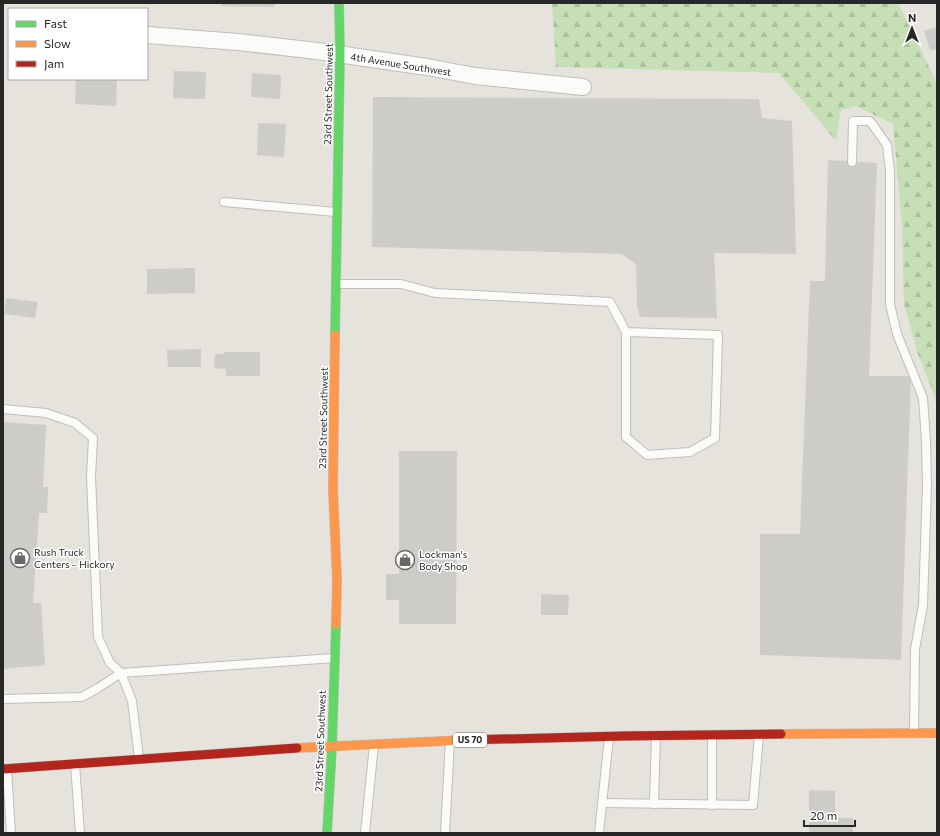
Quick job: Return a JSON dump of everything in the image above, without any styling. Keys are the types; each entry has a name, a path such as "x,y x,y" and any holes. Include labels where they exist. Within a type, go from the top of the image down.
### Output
{"main road":[{"name":"23rd Street Southwest","path":"327,833 332,747 337,580 333,489 340,54 339,3"},
{"name":"US 70","path":"5,768 139,758 450,740 712,734 937,733"}],"street":[{"name":"4th Avenue Southwest","path":"148,35 238,42 340,54 475,76 583,88"}],"lane":[{"path":"852,162 854,121 870,121 887,145 888,152 890,171 890,304 897,334 923,398 927,486 923,605 915,649 914,733"},
{"path":"224,202 337,212"},
{"path":"336,284 401,284 435,293 610,302 626,332 626,437 646,455 690,452 715,438 718,335 626,332"},
{"path":"3,408 46,413 75,423 93,438 91,476 98,637 110,663 121,673 132,701 139,758"},
{"path":"3,699 82,697 121,673 335,658"},
{"path":"712,734 712,804"},
{"path":"602,802 753,805 759,734"},
{"path":"654,804 656,735"},
{"path":"599,833 609,736"},
{"path":"445,833 450,740"},
{"path":"365,833 374,744"},
{"path":"75,763 80,833"},
{"path":"5,768 11,833"}],"green space":[{"path":"552,3 898,3 937,83 937,402 918,354 904,304 902,226 893,124 856,106 841,110 836,141 779,73 556,67"}],"building":[{"path":"222,3 274,3 274,7 222,6"},
{"path":"937,27 937,49 930,51 924,31"},
{"path":"174,71 206,72 205,99 173,98"},
{"path":"252,73 281,75 280,99 251,97"},
{"path":"76,80 117,80 116,106 75,104"},
{"path":"373,97 759,99 762,118 792,121 796,254 714,253 717,318 640,317 637,305 636,264 622,254 372,247"},
{"path":"258,123 286,124 284,157 257,155"},
{"path":"828,160 877,163 869,376 911,376 901,660 760,655 760,534 800,534 810,281 825,281"},
{"path":"195,268 195,293 147,294 147,269"},
{"path":"6,298 38,302 35,318 4,314"},
{"path":"201,349 201,367 168,367 167,350"},
{"path":"224,352 260,352 260,376 226,376 226,369 214,368 215,354 224,354"},
{"name":"Rush Truck Centers – Hickory","path":"3,422 46,425 43,487 48,487 47,513 39,513 33,603 41,603 45,665 3,669"},
{"path":"399,451 457,451 456,624 399,624 399,600 386,600 386,574 399,574"},
{"path":"541,594 569,595 568,615 541,615"},
{"path":"809,790 835,791 835,818 853,818 853,833 809,833"}],"traffic: fast":[{"path":"335,335 340,54 339,3"},
{"path":"327,833 332,747 336,624"}],"traffic: slow":[{"path":"335,335 333,489 337,580 336,624"},
{"path":"781,734 937,733"},
{"path":"297,748 464,740"}],"traffic: jam":[{"path":"464,740 781,734"},
{"path":"3,769 297,748"}],"place":[{"name":"Rush Truck Centers – Hickory","path":"20,558"},
{"name":"Lockman's Body Shop","path":"405,560"}]}
